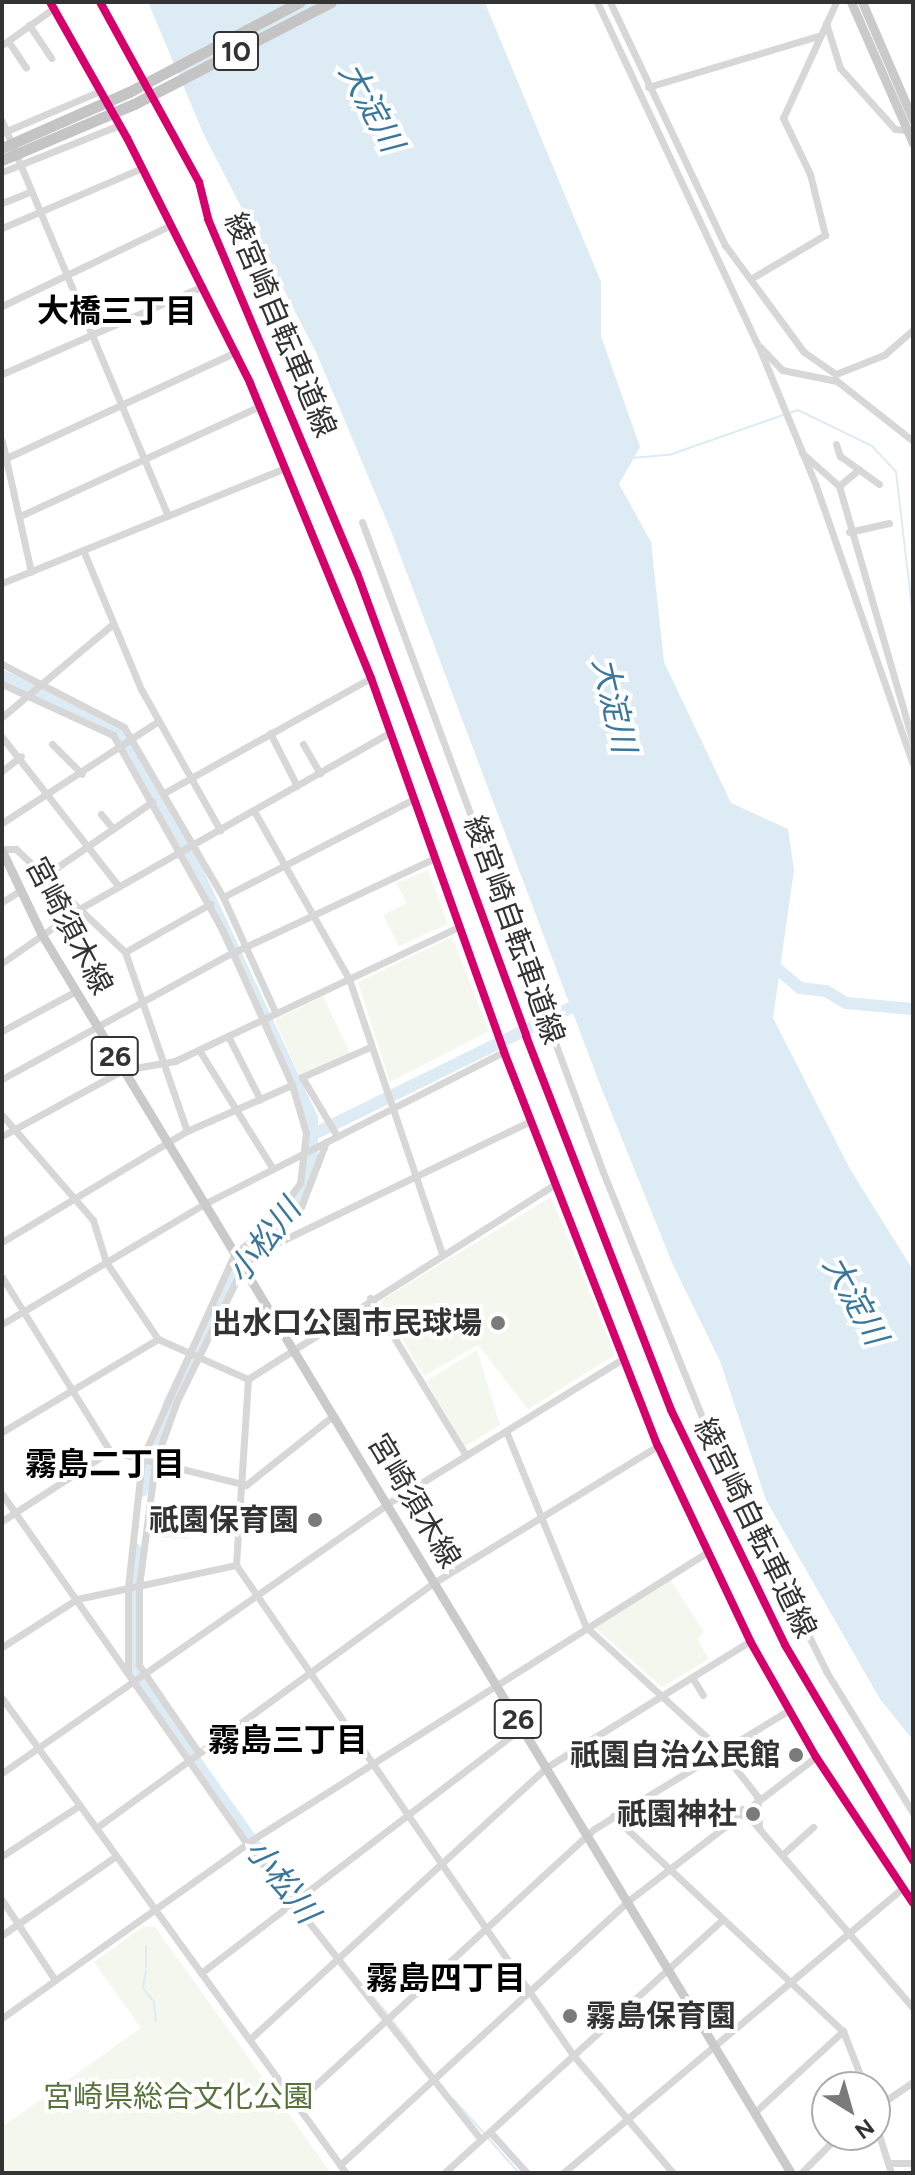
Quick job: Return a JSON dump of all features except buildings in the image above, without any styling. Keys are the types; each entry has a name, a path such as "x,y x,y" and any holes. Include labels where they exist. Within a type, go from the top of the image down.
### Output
{"highway":[{"name":"10","path":"2,148 129,92 300,2"},
{"name":"10","path":"2,160 134,104 331,2"}],"main road":[{"path":"851,2 912,136"},
{"path":"862,2 913,120"},
{"name":"宮崎須木線","path":"2,850 42,935 791,2173"}],"street":[{"path":"597,2 758,345 913,743"},
{"path":"610,2 725,245 804,352 913,441"},
{"path":"752,278 825,235 810,174 783,118 836,2"},
{"path":"26,68 5,43 52,5 142,168 236,352 371,678 433,859 554,1185 658,1446 706,1553 750,1641 816,1757 913,1903"},
{"path":"826,23 840,68 895,129 912,136"},
{"path":"29,25 51,58"},
{"path":"648,87 818,36"},
{"path":"5,132 100,91"},
{"path":"2,121 168,515"},
{"path":"2,172 117,126"},
{"path":"2,228 142,168"},
{"path":"2,203 31,191"},
{"path":"2,306 171,225"},
{"path":"2,374 203,286"},
{"path":"758,345 782,370 837,378 884,355 913,330"},
{"path":"6,458 236,352"},
{"path":"20,516 258,407"},
{"path":"2,441 31,572"},
{"path":"836,444 840,456 879,484"},
{"path":"802,453 839,486 913,765"},
{"path":"2,583 285,468"},
{"path":"839,486 859,469"},
{"path":"362,522 603,1172 707,1430 826,1671 913,1813"},
{"path":"849,532 889,523"},
{"path":"83,550 157,722 220,830"},
{"path":"2,717 113,624"},
{"path":"2,664 37,686 114,718 132,740 223,897 276,1014"},
{"path":"164,793 371,678"},
{"path":"2,684 24,697 106,727 121,747 210,904 303,1112 307,1152 305,1172 290,1200 235,1256 142,1459 128,1672"},
{"path":"2,823 51,795 157,722"},
{"path":"270,733 297,786"},
{"path":"2,963 81,908 389,733"},
{"path":"2,737 21,756 119,887"},
{"path":"52,744 82,774"},
{"path":"303,744 320,773"},
{"path":"2,771 21,756"},
{"path":"223,897 412,800"},
{"path":"46,875 152,802"},
{"path":"254,811 349,979 390,1111 442,1254"},
{"path":"101,814 113,829"},
{"path":"2,850 16,849 125,952 146,1000 187,1131"},
{"path":"2,1079 96,1025 232,954 433,859"},
{"path":"2,902 21,890"},
{"path":"125,952 210,904"},
{"path":"2,1136 123,1070 167,1063 199,1050 459,927"},
{"path":"2,1031 76,991"},
{"path":"228,1036 260,1099"},
{"path":"337,1136 302,1077 370,1047"},
{"path":"199,1050 232,1111 273,1169"},
{"path":"2,1324 204,1204 390,1111 503,1050"},
{"path":"2,1242 187,1131 292,1085"},
{"path":"2,1115 93,1220 106,1262 158,1339 248,1379"},
{"path":"268,1247 531,1121"},
{"path":"199,1753 144,1674 134,1587 155,1462 243,1267 268,1247 309,1195 322,1144"},
{"path":"248,1379 292,1347 554,1185"},
{"path":"2,1277 74,1388 110,1451 246,1485"},
{"path":"370,1298 466,1455"},
{"path":"2,1432 158,1339"},
{"path":"2,1773 387,1504 623,1359"},
{"path":"248,1379 246,1485 236,1565 573,2055 624,2119 673,2173"},
{"path":"246,1485 334,1415"},
{"path":"506,1431 586,1627 722,1751 757,1796 759,1828"},
{"path":"96,1828 435,1582 658,1446"},
{"path":"2,1521 110,1451"},
{"path":"2,1494 246,1843 361,1987 390,2016 481,2139"},
{"path":"2,2018 153,1906 246,1843 495,1682 706,1553"},
{"path":"2,1647 77,1599 236,1565"},
{"path":"250,2039 547,1767 750,1641"},
{"path":"692,1677 703,1695"},
{"path":"2,1698 346,2173"},
{"path":"296,2103 485,1928 613,1816 789,1710"},
{"path":"201,1973 523,1727"},
{"path":"340,2165 628,1901 671,1873 757,1796 816,1757"},
{"path":"2,1856 80,1805"},
{"path":"742,1809 913,2008"},
{"path":"613,1816 843,2031 859,2071"},
{"path":"782,1855 813,1827"},
{"path":"2,1935 116,1856"},
{"path":"273,1876 281,1871"},
{"path":"563,2173 714,2045 795,1984 901,1889"},
{"path":"2,1900 55,1980"},
{"path":"444,2173 722,1920"},
{"path":"361,1987 369,1980"},
{"path":"755,2112 843,2031"},
{"path":"891,2097 913,2082"},
{"path":"490,2132 527,2173"},
{"path":"801,2173 823,2151"},
{"path":"886,2151 891,2173"},
{"path":"890,2163 913,2163"}],"green space":[{"path":"428,870 448,924 399,946 383,915 407,903 396,883"},
{"path":"452,937 489,1031 390,1082 358,982"},
{"path":"323,996 350,1053 299,1075 275,1020"},
{"name":"出水口公園市民球場","path":"551,1197 615,1355 528,1409 478,1345 424,1376 380,1301"},
{"path":"477,1350 500,1425 465,1446 426,1381"},
{"path":"148,1505 193,1514 188,1539 145,1537"},
{"path":"669,1578 704,1632 697,1639 709,1659 662,1687 592,1625"},
{"name":"宮崎県総合文化公園","path":"144,1926 155,1927 331,2173 2,2173 2,2127 141,2028 94,1962"}],"water":[{"name":"大淀川","path":"148,2 485,3 601,282 601,336 640,447 619,484 651,542 664,662 731,803 788,829 794,870 773,1018 850,1169 913,1270 913,1740 880,1699 766,1500 720,1361 673,1265 599,1082 391,531 316,352 204,135"}],"waterway":[{"path":"789,413 798,410 872,446 896,472 913,617"},
{"path":"632,458 669,455 783,415"},
{"name":"小松川","path":"2,676 107,722 122,736 188,851 312,1118 312,1158 303,1193 233,1272 169,1404 142,1491"},
{"path":"767,960 800,988 826,991 846,1003 913,1009"},
{"path":"314,1134 584,1001"},
{"name":"小松川","path":"135,1549 133,1673 282,1883"},
{"path":"146,1946 146,1967"},
{"path":"146,1970 143,1988 154,2002 156,2021"},
{"path":"369,1992 388,2015"},
{"path":"392,2020 417,2053"},
{"path":"453,2099 484,2133"},
{"path":"488,2138 519,2173"}],"cycle path":[{"path":"50,2 127,138 250,383 371,678 504,1052 658,1446 750,1641 816,1757 913,1903"},
{"name":"綾宮崎自転車道線","path":"100,2 199,182 208,219 357,573 526,1036 671,1410 785,1645 913,1861"}],"place":[{"name":"出水口公園市民球場","path":"498,1323"},
{"name":"祇園保育園","path":"315,1520"},
{"name":"祇園自治公民館","path":"796,1755"},
{"name":"祇園神社","path":"753,1814"},
{"name":"霧島保育園","path":"570,2016"}],"district":[{"name":"大橋三丁目","path":"117,311"},
{"name":"霧島二丁目","path":"105,1464"},
{"name":"霧島三丁目","path":"288,1740"},
{"name":"霧島四丁目","path":"446,1978"}]}
